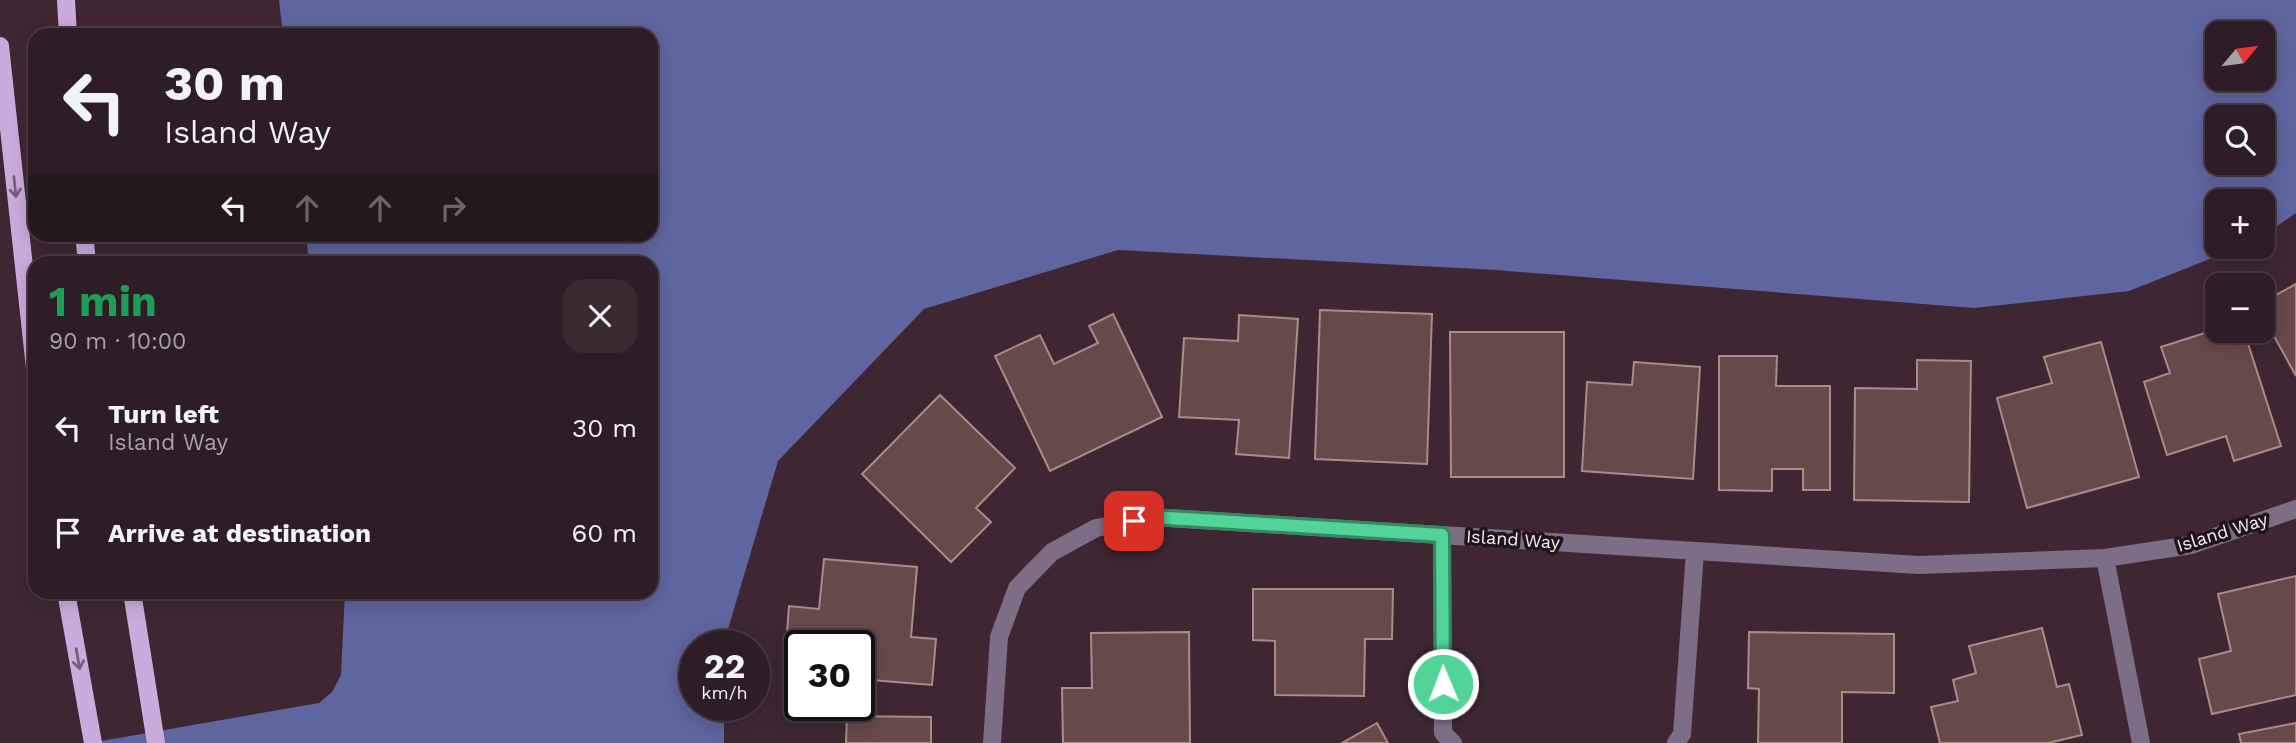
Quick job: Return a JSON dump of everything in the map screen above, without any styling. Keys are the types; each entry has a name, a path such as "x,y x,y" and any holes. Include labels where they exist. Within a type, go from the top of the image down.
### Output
{"main road":[{"path":"66,0 68,28"},
{"path":"0,46 28,304"},
{"path":"67,599 92,735"},
{"path":"133,599 156,743"}],"street":[{"name":"Island Way","path":"992,743 999,637 1017,587 1052,552 1096,528 1153,517 1919,565 2105,558 2191,545 2296,509"},
{"path":"1442,535 1443,733 1453,743"},
{"path":"1676,743 1682,734 1695,551"},
{"path":"2105,558 2141,743"}],"water":[{"path":"279,0 2296,0 2296,213 2275,228 2275,189 2205,189 2205,259 2210,259 2129,291 1974,308 1496,270 1118,250 924,309 778,461 728,630 679,630 679,721 724,721 724,743 90,743 319,703 332,692 341,675 345,599 658,599 658,256 308,256 307,242 658,242 658,28 282,28"}],"building":[{"path":"2296,284 2296,376 2275,338 2275,295"},
{"path":"1320,310 1432,314 1427,464 1315,459"},
{"path":"1113,314 1162,417 1050,471 995,356 1040,335 1054,364 1098,343 1089,326"},
{"path":"1239,315 1298,319 1289,458 1236,454 1239,420 1179,417 1184,338 1238,341"},
{"path":"1450,332 1564,332 1564,477 1451,477"},
{"path":"2205,333 2205,343 2248,343 2281,446 2234,461 2226,436 2167,455 2144,382 2170,373 2161,347"},
{"path":"2101,342 2139,477 2027,508 1997,398 2052,383 2044,357"},
{"path":"1719,356 1777,356 1776,386 1830,386 1830,490 1803,490 1803,469 1772,469 1772,491 1719,490"},
{"path":"1917,360 1971,361 1969,502 1854,500 1855,388 1917,389"},
{"path":"1634,362 1700,367 1693,479 1582,471 1587,382 1632,385"},
{"path":"940,395 1015,468 976,508 991,522 951,562 862,474"},
{"path":"824,559 917,567 911,637 936,639 932,685 875,680 875,630 787,630 789,606 819,609"},
{"path":"2296,576 2296,695 2212,714 2199,659 2231,651 2218,594"},
{"path":"1253,589 1393,589 1392,639 1365,639 1364,696 1275,695 1275,641 1253,640"},
{"path":"2042,628 2057,687 2069,684 2082,735 2048,743 1940,743 1931,707 1958,701 1953,680 1976,673 1969,646"},
{"path":"1189,632 1190,743 1063,743 1062,688 1092,688 1091,633"},
{"path":"1749,632 1894,634 1894,693 1842,692 1842,743 1758,743 1759,689 1748,688"},
{"path":"875,716 931,717 931,743 846,743 847,721 875,721"},
{"path":"1377,723 1388,743 1342,743"},
{"path":"2296,723 2296,743 2241,743 2239,734"}],"route":[{"path":"1134,521 1153,517 1442,535 1443,684"}]}
